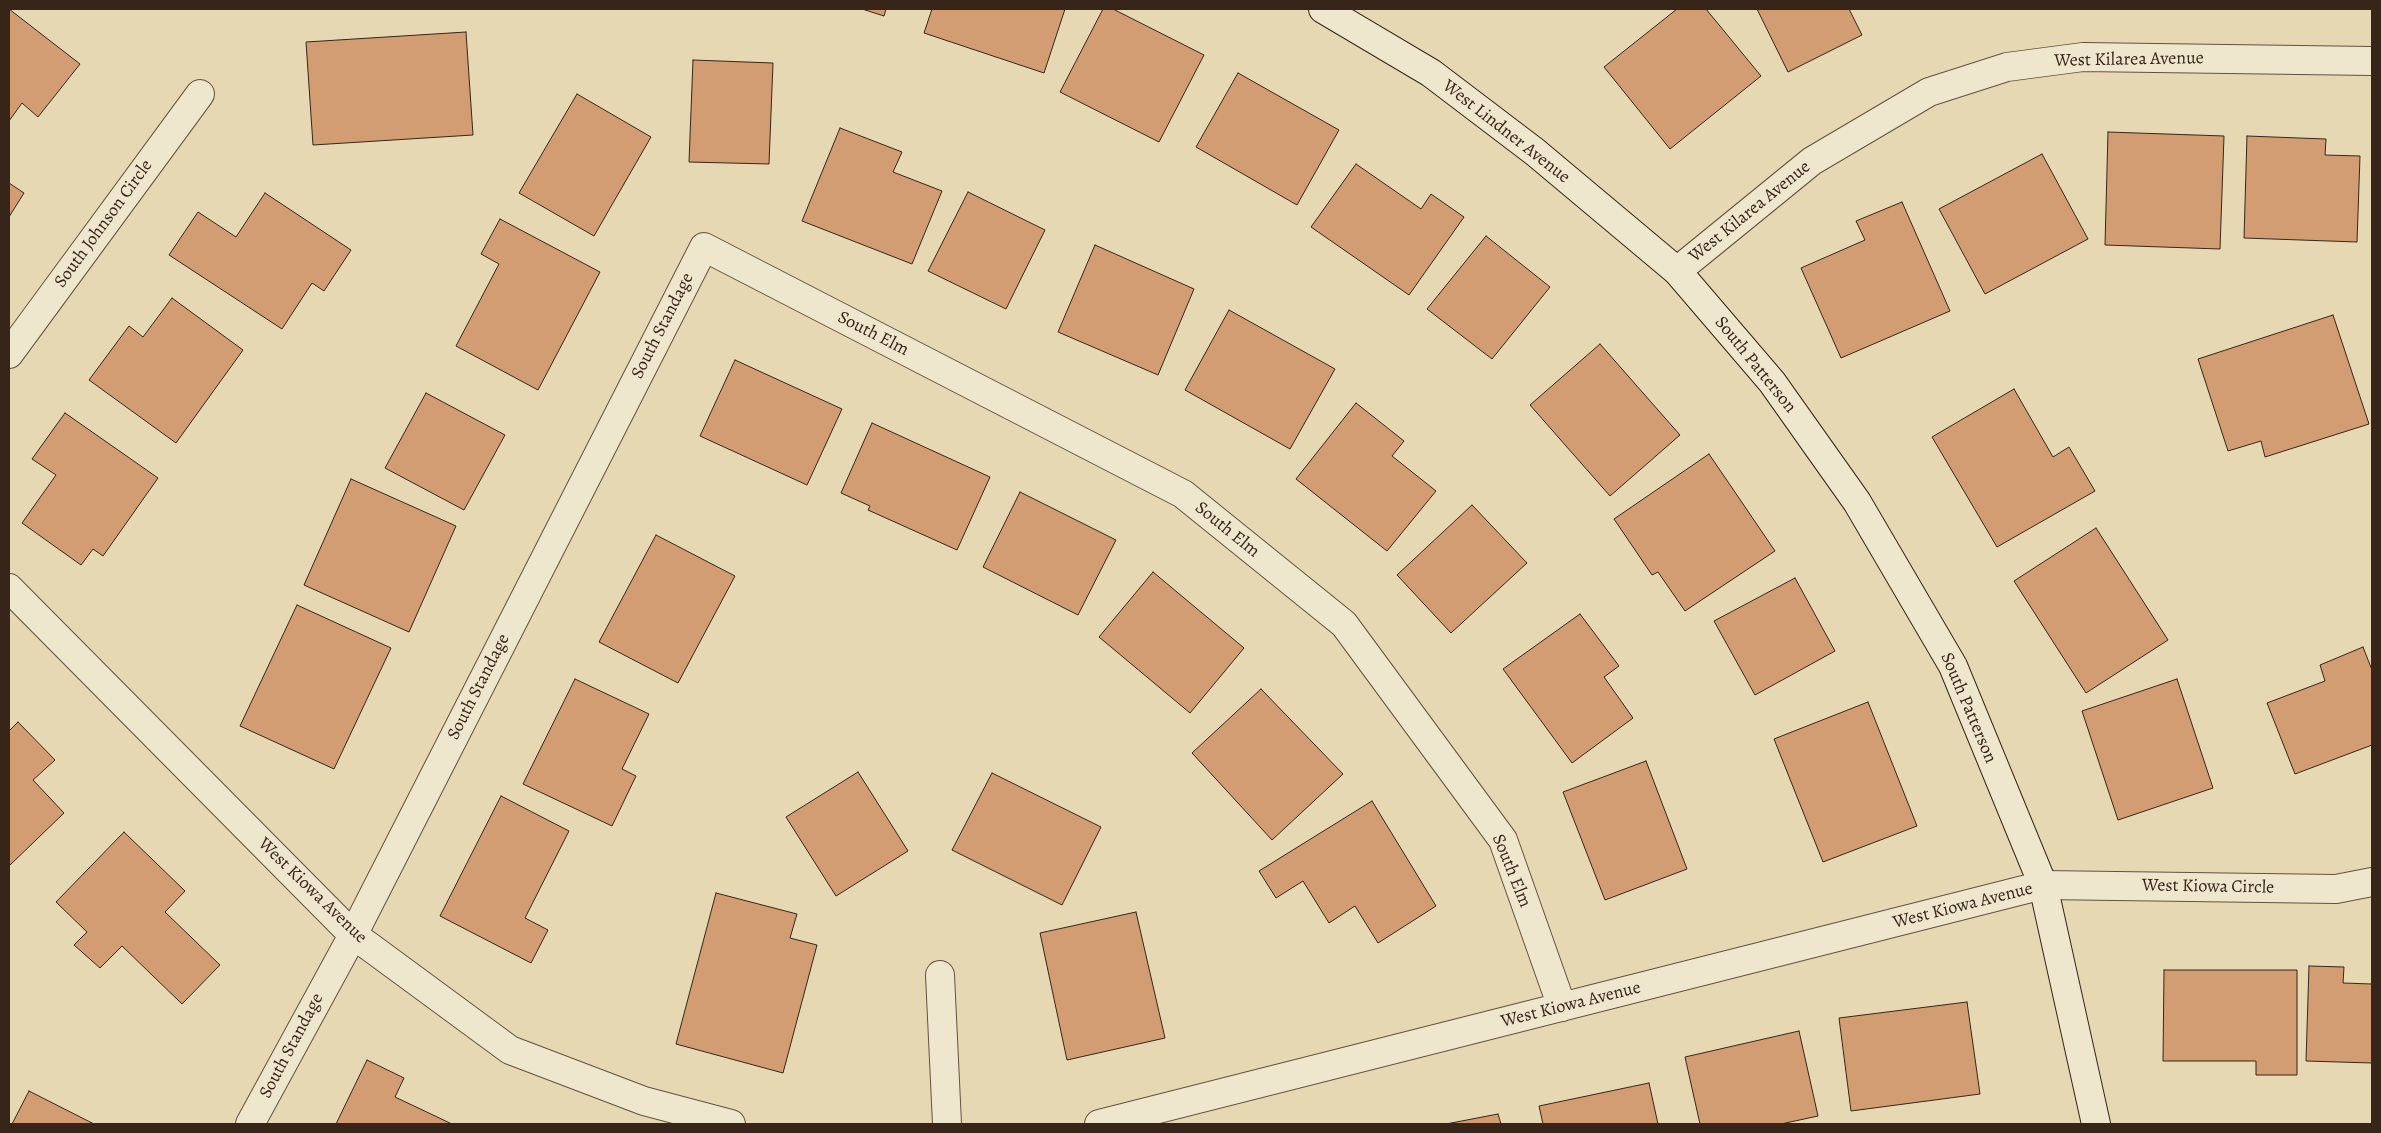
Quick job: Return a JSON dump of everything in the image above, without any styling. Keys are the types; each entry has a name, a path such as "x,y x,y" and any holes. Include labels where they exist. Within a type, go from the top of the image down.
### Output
{"street":[{"name":"West Lindner Avenue","path":"1323,9 1431,73 1535,152 1677,271"},
{"name":"West Kilarea Avenue","path":"1677,271 1812,161 1835,146 1930,92 2007,67 2083,58 2372,61"},
{"name":"South Johnson Circle","path":"9,354 200,94"},
{"name":"South Standage","path":"250,1124 353,935 704,247"},
{"name":"South Elm","path":"704,247 1183,494 1344,624 1503,840 1562,1007"},
{"name":"South Patterson","path":"1677,271 1772,382 1857,502 1953,666 2043,886 2096,1124"},
{"name":"West Kiowa Avenue","path":"9,588 353,935 510,1050 644,1100 731,1124"},
{"name":"West Kiowa Circle","path":"2043,886 2336,889 2372,882"},
{"name":"West Kiowa Avenue","path":"1099,1124 2043,886"},
{"path":"940,975 947,1124"}],"building":[{"path":"9,9 80,64 38,117 22,103 9,121"},
{"path":"862,9 886,9 884,16"},
{"path":"932,9 1065,9 1044,73 924,33"},
{"path":"1103,9 1113,9 1204,55 1159,142 1060,92"},
{"path":"1677,9 1706,9 1761,76 1670,149 1604,67"},
{"path":"1757,9 1849,9 1862,35 1788,72"},
{"path":"466,32 473,135 313,145 306,42"},
{"path":"693,60 773,63 769,164 689,162"},
{"path":"1238,73 1339,130 1297,205 1196,147"},
{"path":"577,94 651,137 594,236 519,193"},
{"path":"840,128 902,152 893,172 942,191 912,264 802,221"},
{"path":"2108,132 2224,136 2220,249 2105,245"},
{"path":"2247,136 2326,139 2325,155 2360,156 2357,242 2244,238"},
{"path":"2042,154 2088,239 1985,294 1939,209"},
{"path":"1356,164 1421,209 1431,194 1464,217 1409,295 1311,227"},
{"path":"9,183 24,193 9,217"},
{"path":"968,192 1045,230 1006,309 928,271"},
{"path":"265,193 351,250 324,291 312,283 282,329 169,255 198,212 236,237"},
{"path":"1902,202 1950,311 1841,358 1801,268 1865,240 1856,221"},
{"path":"500,219 600,272 538,390 456,346 499,264 481,254"},
{"path":"1486,236 1550,287 1492,359 1427,309"},
{"path":"1095,245 1194,289 1158,375 1058,332"},
{"path":"172,298 243,350 176,443 89,380 129,326 143,337"},
{"path":"1229,310 1335,369 1290,449 1185,390"},
{"path":"2333,315 2369,424 2265,457 2261,441 2228,451 2198,359"},
{"path":"1600,344 1680,435 1610,496 1530,405"},
{"path":"735,360 842,409 807,485 700,436"},
{"path":"2014,389 2053,457 2069,447 2095,491 1997,547 1932,437"},
{"path":"426,393 505,435 464,510 385,468"},
{"path":"1356,403 1404,441 1392,456 1436,491 1387,551 1296,479"},
{"path":"65,413 158,478 103,556 93,549 81,565 22,523 56,475 32,459"},
{"path":"872,423 990,477 957,550 868,510 870,506 841,493"},
{"path":"1709,454 1775,551 1685,611 1658,572 1652,575 1614,519"},
{"path":"351,479 456,526 409,632 304,585"},
{"path":"1020,492 1116,540 1078,615 983,567"},
{"path":"1472,505 1527,563 1451,633 1397,575"},
{"path":"2096,528 2168,640 2086,693 2014,581"},
{"path":"656,535 735,576 678,683 599,642"},
{"path":"1153,572 1244,648 1190,713 1099,637"},
{"path":"1795,578 1835,651 1755,695 1714,621"},
{"path":"297,605 391,648 334,769 240,726"},
{"path":"1580,614 1619,666 1604,677 1633,718 1572,763 1503,669"},
{"path":"2363,647 2372,670 2372,745 2295,774 2267,703 2325,681 2320,665"},
{"path":"575,679 649,714 622,769 636,776 612,826 523,784"},
{"path":"2177,679 2213,788 2118,820 2082,711"},
{"path":"1261,689 1343,774 1272,840 1192,753"},
{"path":"1868,702 1917,826 1823,862 1774,739"},
{"path":"18,722 55,760 33,780 64,813 9,866 9,731"},
{"path":"1646,761 1687,869 1605,900 1563,792"},
{"path":"858,772 908,851 836,896 786,817"},
{"path":"992,773 1101,827 1062,905 952,850"},
{"path":"501,796 569,831 525,918 548,930 531,963 440,916"},
{"path":"1372,801 1436,906 1378,943 1355,906 1329,923 1303,881 1276,898 1259,871"},
{"path":"124,832 185,891 165,912 220,965 182,1004 122,946 100,968 74,945 87,932 56,902"},
{"path":"716,893 797,914 790,938 817,945 783,1073 676,1044"},
{"path":"1136,912 1165,1038 1067,1060 1040,933"},
{"path":"2309,966 2344,967 2343,983 2372,984 2372,1063 2306,1061"},
{"path":"2164,970 2297,970 2297,1075 2256,1075 2256,1061 2163,1061"},
{"path":"1967,1002 1980,1094 1851,1111 1839,1018"},
{"path":"1799,1031 1818,1116 1781,1124 1700,1124 1685,1057"},
{"path":"367,1060 404,1078 395,1097 452,1124 336,1124"},
{"path":"1649,1083 1658,1124 1543,1124 1539,1106"},
{"path":"29,1091 94,1124 12,1124"},
{"path":"1498,1114 1501,1124 1446,1124"}]}
